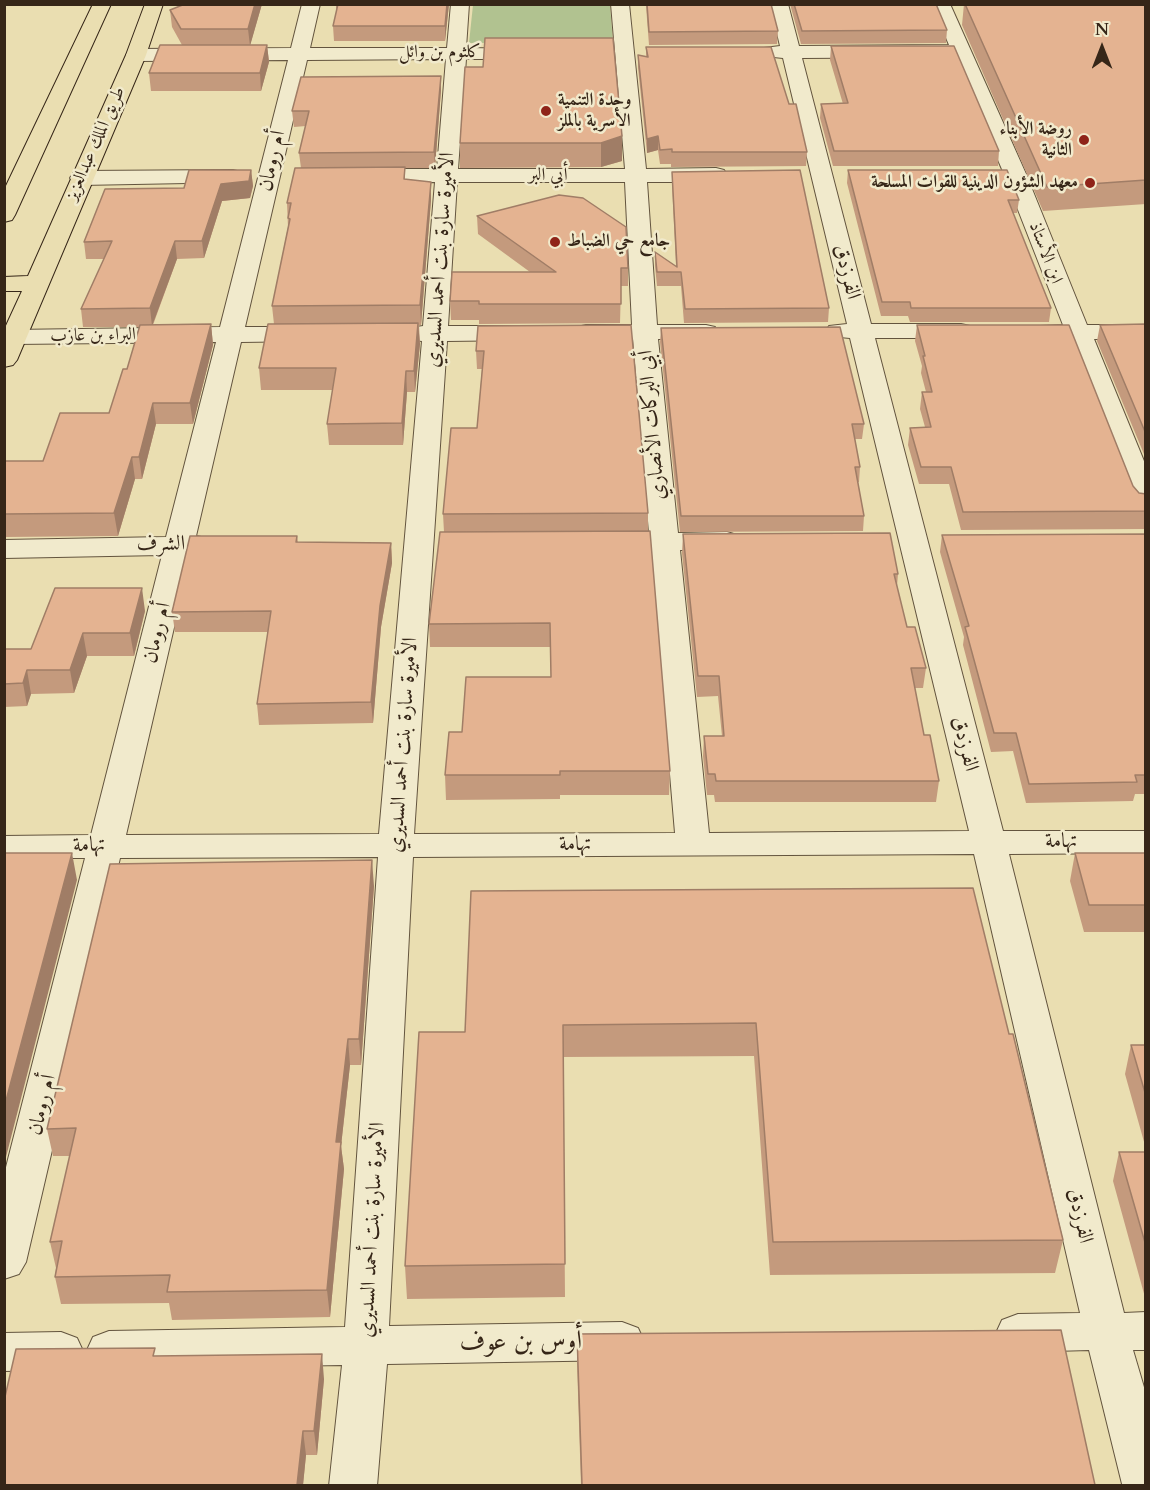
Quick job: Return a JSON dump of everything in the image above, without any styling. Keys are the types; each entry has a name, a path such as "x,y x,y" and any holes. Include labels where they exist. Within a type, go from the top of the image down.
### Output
{"main road":[{"path":"4,215 102,4"},
{"name":"طريق الملك عبدالعزيز","path":"9,348 136,55 154,4"},
{"path":"4,284 33,291"},
{"path":"4,300 33,291"}],"street":[{"name":"أم رومان","path":"4,1262 231,335 281,176 298,54 310,4"},
{"name":"الأميرة سارة بنت أحمد السديري","path":"353,1485 366,1346 396,845 460,4"},
{"name":"أبي البركات الأنصاري","path":"620,4 636,176 645,332 693,844"},
{"name":"الفرزدق","path":"779,4 989,843 1126,1331 1146,1484"},
{"name":"ابن الأستاذ","path":"941,4 961,51 1003,174 1076,332 1146,502"},
{"path":"756,52 961,51"},
{"name":"كلثوم بن وائل","path":"136,55 541,52"},
{"name":"أبي البر","path":"341,176 741,175"},
{"path":"81,178 281,176"},
{"path":"812,331 1146,332"},
{"path":"390,334 728,332"},
{"name":"البراء بن عازب","path":"9,348 231,335 333,334"},
{"path":"582,542 759,541"},
{"name":"الشرف","path":"4,549 227,545"},
{"name":"تهامة","path":"4,847 1146,842"},
{"path":"975,1334 1126,1331"},
{"name":"أوس بن عوف","path":"4,1352 664,1340"}],"green space":[{"path":"473,5 610,5 613,42 469,43"}],"building":[{"path":"185,4 255,4 248,29 181,29 170,10"},
{"path":"338,4 447,4 445,26 333,26"},
{"path":"647,4 771,4 778,31 649,32"},
{"path":"794,4 936,4 947,30 802,31"},
{"path":"965,4 1146,4 1146,180 1047,187"},
{"name":"وحدة التنمية الأسرية بالملز","path":"485,38 613,38 622,136 601,143 460,143 465,67 483,67"},
{"path":"160,45 267,45 260,73 149,73"},
{"path":"831,46 954,46 999,151 834,151 821,104 848,103"},
{"path":"646,47 771,47 789,104 796,104 807,152 672,152 672,149 660,150 658,136 647,139 638,55 648,57"},
{"path":"441,76 434,152 299,153 309,111 292,111 301,77"},
{"path":"405,167 404,179 431,182 420,305 272,306 290,219 288,218 291,203 287,203 295,168"},
{"path":"189,170 251,170 249,181 221,184 202,241 175,241 150,308 81,309 112,241 84,242 105,189 184,188"},
{"path":"800,170 829,308 685,309 681,272 657,272 655,252 677,267 672,172"},
{"path":"848,170 1007,170 1019,200 1008,200 1051,308 911,308 910,302 882,302"},
{"path":"559,195 583,198 626,227 628,268 621,268 621,304 479,304 479,301 450,301 452,272 556,272 477,216"},
{"path":"418,323 414,371 406,371 402,423 327,424 336,368 259,368 268,324"},
{"path":"211,324 190,403 153,403 139,457 132,457 114,513 4,514 4,461 43,461 60,413 109,413 123,369 127,369 140,325"},
{"path":"1146,324 1146,434 1100,325"},
{"path":"631,325 648,513 443,514 451,428 477,428 484,351 476,351 478,326"},
{"path":"917,325 1069,325 1133,486 1139,493 1146,494 1146,511 963,512 951,467 921,467 910,428 931,427 922,392 932,392"},
{"path":"840,327 864,424 852,424 860,467 855,467 864,516 681,516 661,328"},
{"path":"650,531 670,771 560,771 560,775 445,775 449,732 462,732 466,677 551,677 550,623 429,624 440,532"},
{"path":"890,533 898,574 894,574 907,627 915,627 926,668 911,668 924,735 930,735 939,781 716,781 715,774 708,774 704,736 724,736 719,676 698,676 683,534"},
{"path":"1146,534 1146,775 1135,775 1137,782 1029,784 1016,733 994,733 965,627 969,626 942,535"},
{"path":"190,536 297,536 296,542 391,543 380,606 371,702 257,704 271,611 172,612"},
{"path":"55,588 142,588 130,633 83,633 70,670 27,670 23,683 4,684 4,649 31,649"},
{"path":"4,853 72,853 4,1108"},
{"path":"1075,853 1146,853 1146,905 1089,905"},
{"path":"372,860 359,1039 348,1039 336,1142 341,1142 327,1290 167,1292 170,1275 55,1277 62,1241 50,1242 76,1128 47,1129 110,864"},
{"path":"973,888 1009,1034 1013,1034 1063,1240 773,1242 756,1023 563,1025 565,1264 405,1266 419,1032 465,1032 471,891"},
{"path":"1131,1045 1146,1045 1146,1096"},
{"path":"1119,1152 1146,1152 1146,1246"},
{"path":"1061,1330 1095,1485 582,1485 577,1334"},
{"path":"155,1348 153,1356 322,1354 314,1431 303,1431 297,1485 4,1485 4,1401 16,1349"}],"place":[{"name":"وحدة التنمية الأسرية بالملز","path":"546,111"},
{"name":"روضة الأبناء الثانية","path":"1084,140"},
{"name":"معهد الشؤون الدينية للقوات المسلحة","path":"1090,183"},
{"name":"جامع حي الضباط","path":"555,242"}]}
